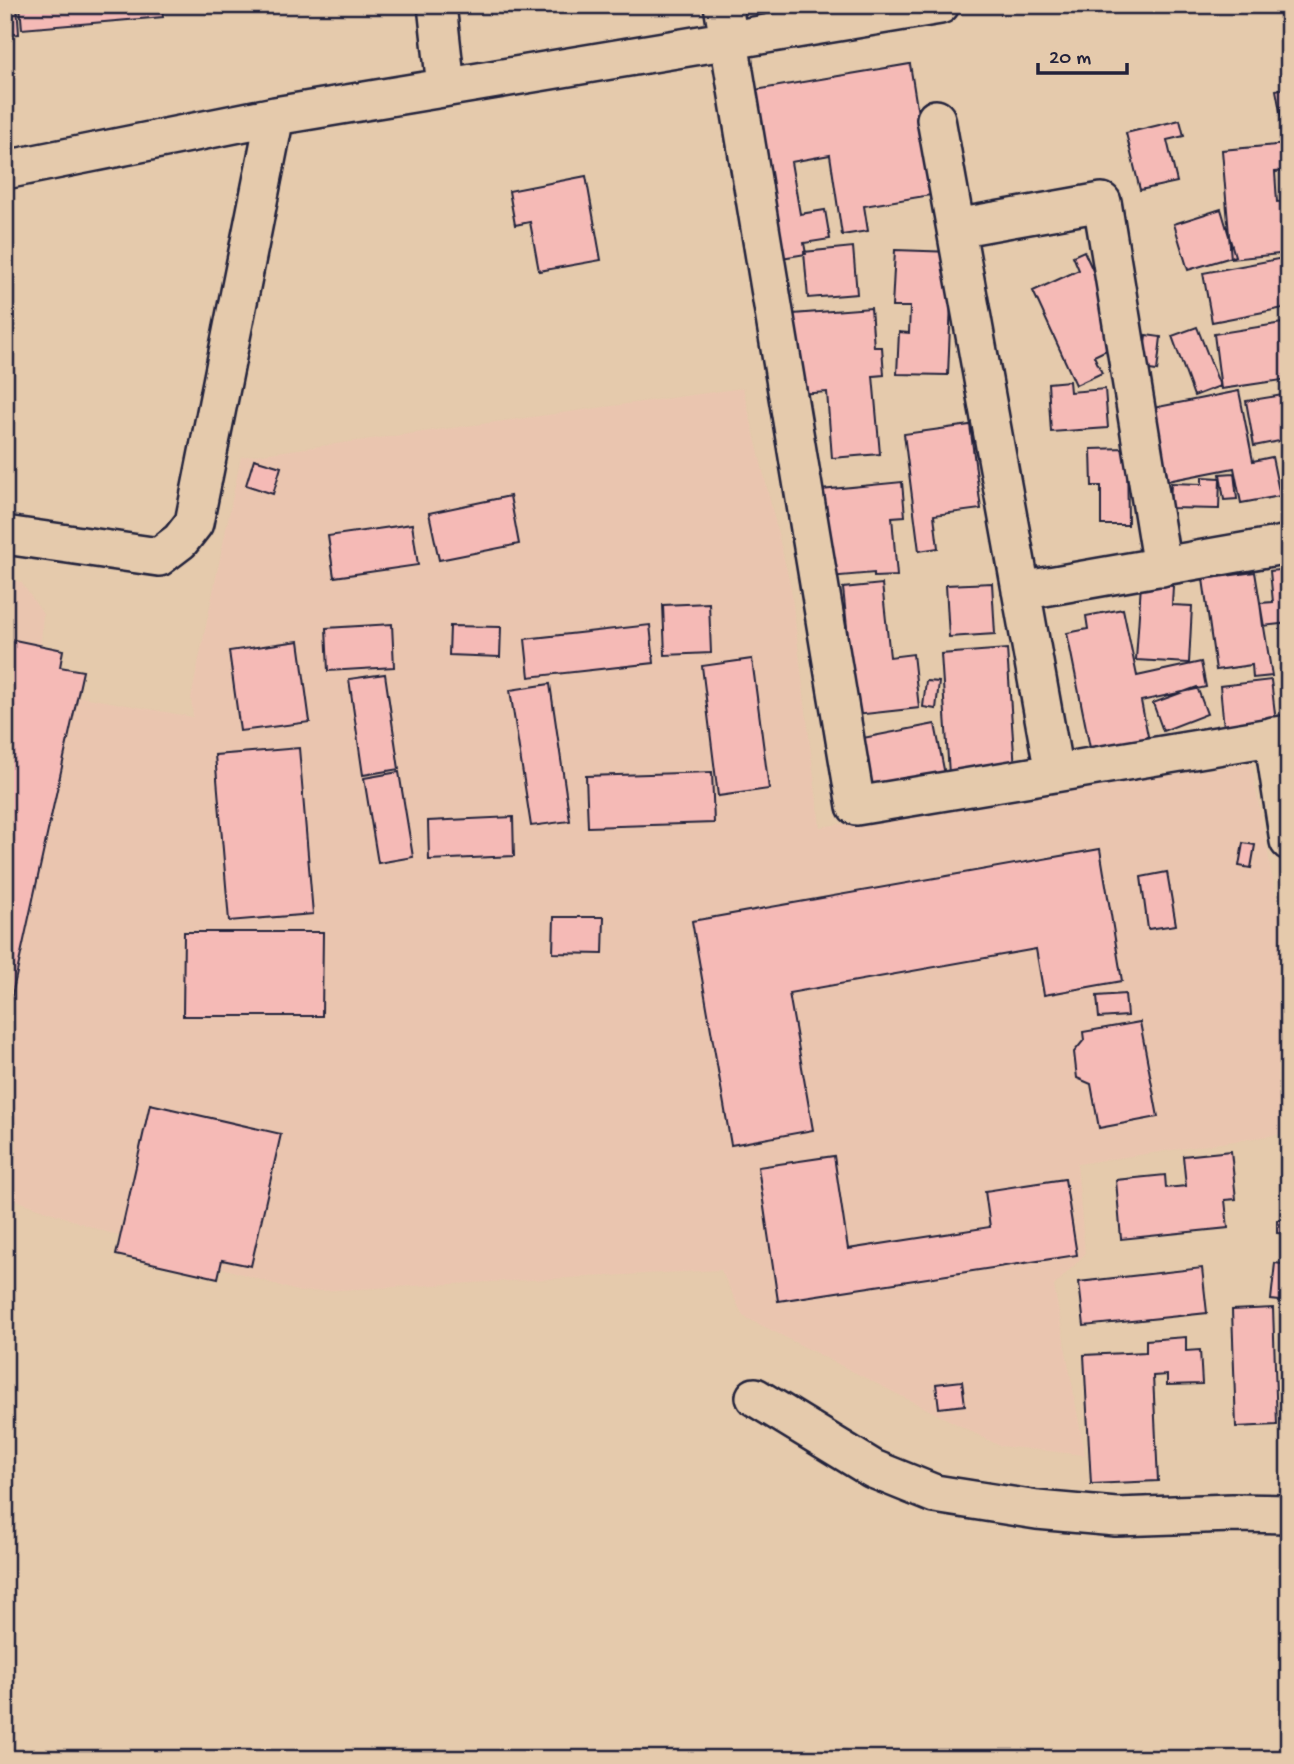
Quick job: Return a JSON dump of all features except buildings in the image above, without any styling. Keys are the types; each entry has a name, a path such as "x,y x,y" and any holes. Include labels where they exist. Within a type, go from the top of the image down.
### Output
{"street":[{"path":"437,5 446,87"},
{"path":"5,170 275,116 446,87 726,23 931,6"},
{"path":"726,23 856,806 1281,735 1289,841"},
{"path":"5,535 159,557 180,541 194,523 275,116"},
{"path":"936,119 1054,773"},
{"path":"956,228 1102,202 1162,567"},
{"path":"1021,591 1289,544"},
{"path":"755,1397 873,1469 935,1494 1037,1510 1116,1517 1289,1514"}],"shaded area":[{"path":"743,388 791,588 820,827 1251,763 1289,966 1289,1133 1077,1164 1085,1254 1054,1286 1085,1455 1000,1446 743,1316 721,1270 300,1292 100,1230 5,1196 5,579 21,582 43,614 38,689 193,717 191,698 241,457"}]}
